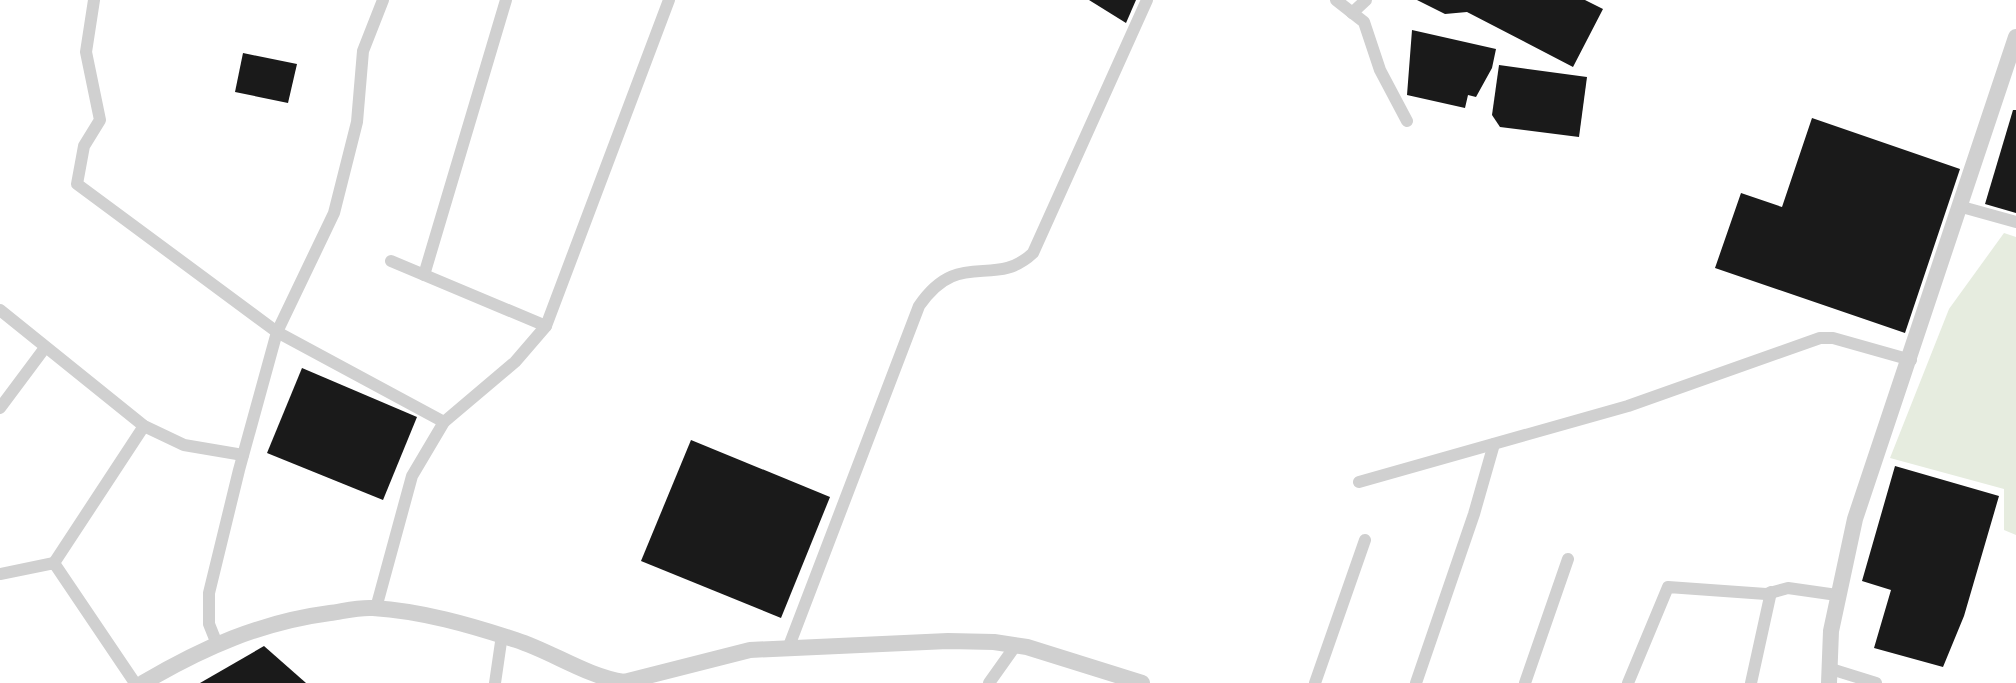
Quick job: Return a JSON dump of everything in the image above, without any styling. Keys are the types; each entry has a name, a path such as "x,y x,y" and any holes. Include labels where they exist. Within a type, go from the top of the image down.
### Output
{"street":[{"path":"94,0 86,52 100,120 84,146 77,184 277,332 444,422"},
{"path":"217,644 209,624 209,593 243,455 277,332 334,213 357,122 363,51 383,0"},
{"path":"424,275 506,0"},
{"path":"789,646 919,306 938,283 952,274 1011,267 1033,253 1147,0"},
{"path":"1336,0 1364,22 1380,70 1407,121"},
{"path":"1352,13 1366,0"},
{"path":"376,608 412,476 444,422 515,362 546,326 667,1"},
{"path":"1876,683 1830,676 1837,595 1855,519 1911,360 2016,37"},
{"path":"1962,207 2016,222"},
{"path":"391,261 546,326"},
{"path":"0,310 44,349 144,426 184,445 243,455"},
{"path":"1359,482 1628,406 1820,338 1833,338 1911,360"},
{"path":"0,408 44,349"},
{"path":"0,574 54,563 144,426"},
{"path":"1416,683 1474,514 1494,444"},
{"path":"1315,683 1365,540"},
{"path":"1525,683 1568,559"},
{"path":"54,563 135,683"},
{"path":"1628,683 1668,587 1771,592 1788,588 1837,595"},
{"path":"1751,683 1771,592"},
{"path":"143,683 241,632 302,617 376,608 442,618 502,635 544,649 607,679 624,682 638,681 717,656 789,646 948,641 1016,645 1142,683"},
{"path":"495,683 502,635"},
{"path":"989,683 1016,645"}],"shaded area":[{"path":"2004,233 2016,237 2016,535 2004,530 2004,489 1890,458 1949,309"}],"building":[{"path":"1089,0 1136,0 1126,23"},
{"path":"1417,0 1585,0 1603,9 1573,67 1467,12 1445,14"},
{"path":"1412,30 1496,49 1492,68 1476,97 1468,95 1465,108 1407,95"},
{"path":"243,53 297,64 288,103 235,92"},
{"path":"1499,65 1587,77 1579,137 1500,127 1492,115"},
{"path":"2013,110 2016,110 2016,213 1985,204"},
{"path":"1812,118 1960,169 1905,333 1715,268 1741,193 1782,207"},
{"path":"302,368 417,417 383,500 267,453"},
{"path":"691,440 830,497 781,618 641,561"},
{"path":"1895,466 1999,496 1964,616 1943,667 1874,648 1891,590 1862,581"},
{"path":"264,646 306,683 200,683"}]}
